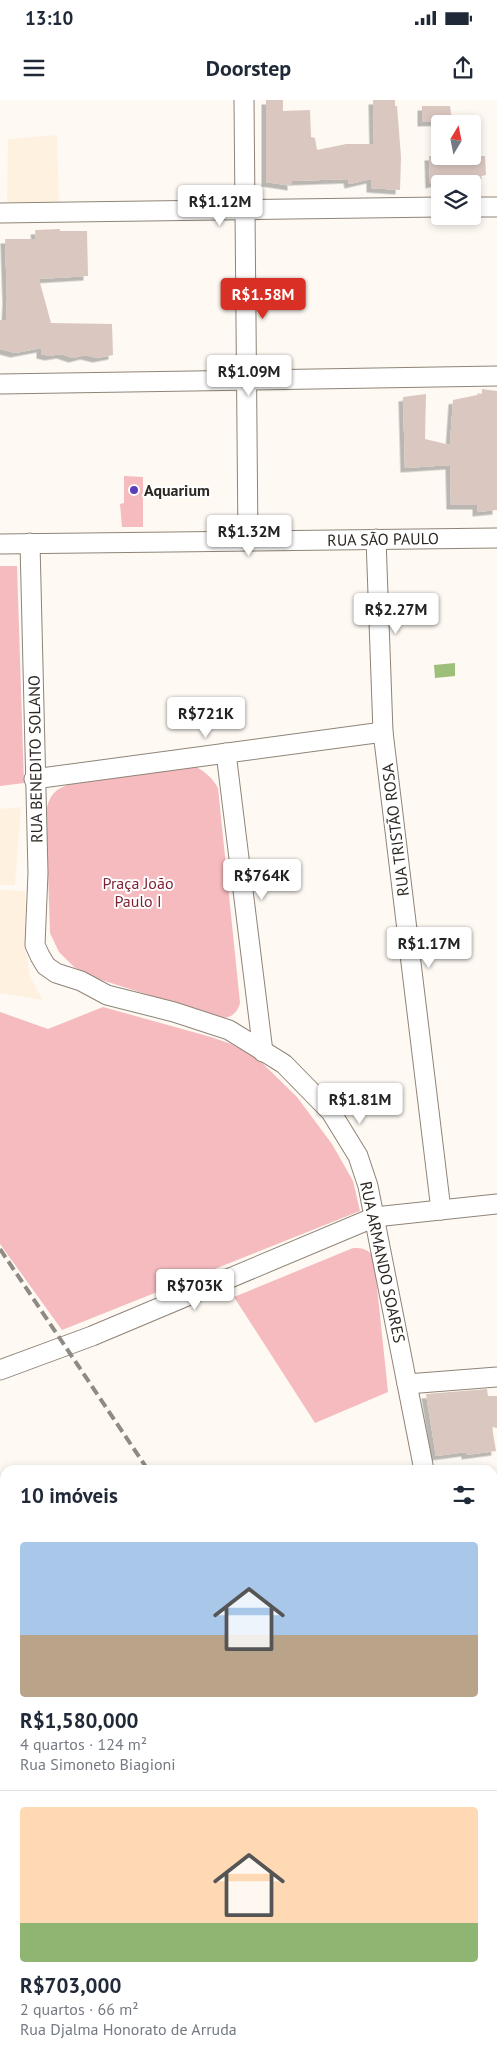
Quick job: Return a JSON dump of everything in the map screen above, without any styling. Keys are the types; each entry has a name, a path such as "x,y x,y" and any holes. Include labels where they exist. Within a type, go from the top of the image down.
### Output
{"street":[{"path":"244,100 248,541"},
{"path":"0,213 431,207"},
{"path":"481,207 497,207"},
{"path":"0,384 497,376"},
{"name":"RUA SÃO PAULO","path":"0,544 497,538"},
{"name":"RUA TRISTÃO ROSA","path":"376,539 383,732 441,1210"},
{"name":"RUA BENEDITO SOLANO","path":"30,544 38,902 36,944 43,962 51,970"},
{"path":"34,779 383,732"},
{"path":"226,753 263,1052"},
{"name":"RUA ARMANDO SOARES","path":"51,970 60,975 81,981 107,995 174,1012 229,1030 285,1065 331,1112 358,1156 368,1186 376,1217 423,1465"},
{"path":"0,1370 92,1336 376,1217 497,1204"},
{"path":"407,1384 497,1376"}],"shaded area":[{"path":"57,135 59,203 7,202 8,139"},
{"path":"455,663 455,676 435,678 434,665"},
{"path":"21,807 15,885 0,885 0,809"},
{"path":"0,890 25,891 26,952 30,977 43,1000 0,993"}],"green space":[{"name":"Aquarium","path":"124,476 143,477 143,527 122,527 120,504 124,503"},
{"path":"0,566 17,566 24,783 0,786"},
{"name":"Praça João Paulo I","path":"196,767 203,771 218,788 240,1003 235,1013 226,1018 92,977 74,967 59,952 50,933 46,813 54,793 66,785"},
{"path":"103,1007 211,1037 231,1044 258,1059 297,1097 332,1144 353,1181 360,1211 62,1330 0,1244 0,1012 48,1029"},
{"path":"353,1248 365,1250 374,1258 388,1392 315,1423 234,1297"}],"building":[{"path":"266,100 283,100 283,111 310,110 311,137 315,138 317,150 346,144 374,144 373,100 395,100 401,157 400,190 371,188 371,179 349,184 348,179 292,181 292,186 266,182"},
{"path":"422,106 450,106 451,115 431,115 431,122 422,122"},
{"path":"429,156 431,156 431,165 481,165 481,156 485,156 486,175 431,175 430,184"},
{"path":"60,229 60,231 87,231 88,276 39,279 51,323 112,324 113,355 97,358 85,355 73,358 61,354 49,356 41,354 41,348 15,353 0,349 0,320 6,320 7,299 5,239 36,239 35,230"},
{"path":"482,389 497,391 497,510 477,512 477,505 451,505 450,465 405,468 403,397 426,394 425,439 450,445 453,400 482,394"},
{"path":"487,1389 488,1396 497,1396 497,1428 492,1427 496,1451 436,1456 426,1394"}],"railway":[{"path":"0,1249 145,1465"}],"place":[{"name":"Aquarium","path":"134,490"}]}
